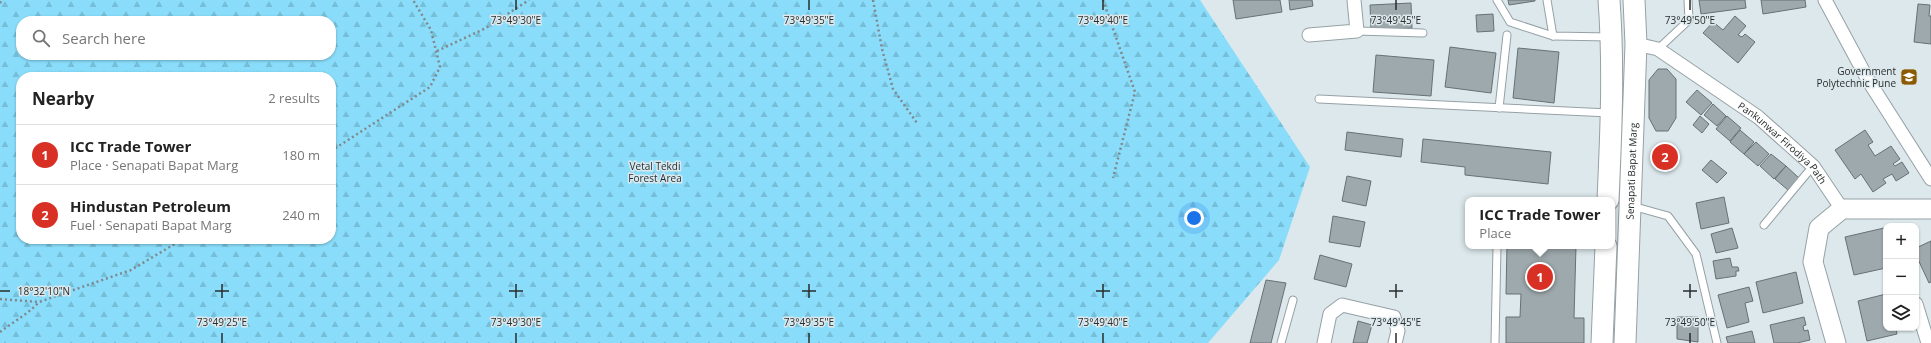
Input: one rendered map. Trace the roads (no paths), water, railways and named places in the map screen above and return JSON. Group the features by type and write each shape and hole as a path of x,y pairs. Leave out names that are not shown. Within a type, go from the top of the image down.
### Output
{"main road":[{"path":"1608,197 1612,113 1609,0"},
{"name":"Senapati Bapat Marg","path":"1625,343 1636,44 1634,0"},
{"path":"1602,343 1606,249"}],"street":[{"path":"1310,35 1357,31 1354,0"},
{"path":"1825,0 1868,80 1931,179"},
{"name":"Pankunwar Firodiya Path","path":"1636,44 1658,49 1758,118 1813,166 1842,209"},
{"path":"1836,343 1813,262 1819,228 1842,209 1931,209"},
{"path":"1324,343 1330,314 1342,305 1394,317 1398,331 1395,343"},
{"path":"1919,314 1928,343"}],"lane":[{"path":"1496,0 1510,22 1553,36 1611,37"},
{"path":"1547,0 1553,36"},
{"path":"1658,49 1689,20 1688,0"},
{"path":"1357,31 1423,33"},
{"path":"1499,108 1507,35"},
{"path":"1319,99 1612,113"},
{"path":"1764,225 1813,166"},
{"path":"1630,205 1668,216 1696,254 1717,343"},
{"path":"1495,343 1497,249"},
{"path":"1281,343 1293,300"}],"place":[{"name":"Government Polytechnic Pune","path":"1909,77"},
{"name":"Hindustan Petroleum","path":"1665,157"},
{"name":"ICC Trade Tower","path":"1540,277"}],"park label":[{"name":"Vetal Tekdi Forest Area","path":"655,172"}]}
